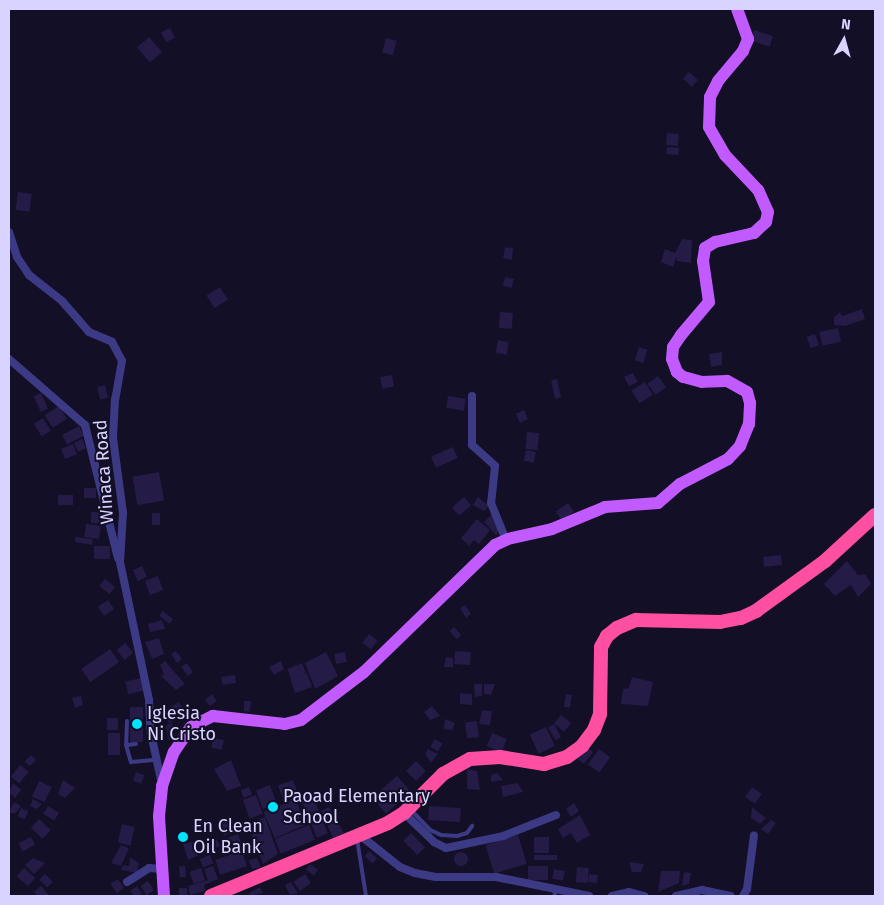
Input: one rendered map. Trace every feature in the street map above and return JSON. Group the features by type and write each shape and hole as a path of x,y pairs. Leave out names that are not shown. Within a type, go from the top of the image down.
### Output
{"highway":[{"path":"211,896 235,892 359,837 406,810 443,774 470,759 500,757 544,764 567,757 582,746 594,730 600,714 601,647 607,636 617,628 636,620 720,622 741,618 756,611 825,561 875,515"}],"main road":[{"path":"164,896 159,816 162,786 174,752 191,727 213,716 285,724 310,714 399,640 484,555 506,540 552,529 605,508 658,503 680,484 728,459 747,434 750,403 747,392 727,381 702,382 683,377 677,372 672,359 673,347 709,302 703,262 705,248 715,242 754,233 766,222 768,212 758,190 725,155 709,127 710,97 718,80 744,51 748,40 737,9"}],"street":[{"name":"Winaca Road","path":"9,232 17,257 29,275 62,301 89,332 112,342 119,351 122,376 115,399 113,438 123,512 120,562 149,700 156,760 162,786"},
{"path":"9,359 85,425 120,562"},
{"path":"472,396 472,445 495,466 491,503 506,540"},
{"path":"406,810 434,842 446,848 503,836 556,815"},
{"path":"742,896 747,889 754,835"},
{"path":"359,837 400,867 415,873 436,877 491,876 555,892 589,896"},
{"path":"126,882 149,868 163,869"},
{"path":"676,896 702,890 730,896"},
{"path":"612,896 630,892 644,896"}],"lane":[{"path":"127,721 126,745 131,762 156,760"},
{"path":"126,745 136,744"},
{"path":"406,810 430,830 441,835 457,836 468,833 472,826"},
{"path":"359,837 366,896"}],"building":[{"path":"170,28 175,38 166,42 161,33"},
{"path":"754,30 773,36 770,47 751,40"},
{"path":"149,37 162,52 150,63 137,47"},
{"path":"386,38 397,41 393,55 382,52"},
{"path":"689,72 698,80 692,87 683,79"},
{"path":"667,133 679,134 678,146 666,145"},
{"path":"667,147 679,148 678,155 666,154"},
{"path":"18,192 32,194 29,212 15,210"},
{"path":"682,239 692,240 691,263 677,261 676,257 673,267 661,262 665,249 675,253"},
{"path":"505,247 513,248 512,260 503,258"},
{"path":"505,277 514,279 512,288 503,286"},
{"path":"220,287 228,300 214,308 206,295"},
{"path":"862,309 865,319 845,326 834,325 834,317 840,312 842,316"},
{"path":"500,312 513,313 512,329 499,328"},
{"path":"838,328 841,342 822,346 819,332"},
{"path":"815,334 819,345 811,348 807,337"},
{"path":"498,340 509,342 507,355 496,353"},
{"path":"639,347 648,350 643,363 635,360"},
{"path":"722,352 722,365 711,367 709,354"},
{"path":"633,373 638,382 629,386 624,377"},
{"path":"392,375 394,387 382,389 380,377"},
{"path":"658,376 666,387 656,395 647,384"},
{"path":"557,379 561,398 555,399 551,380"},
{"path":"645,382 653,395 639,403 631,390"},
{"path":"105,385 108,398 100,399 97,387"},
{"path":"41,393 48,409 41,412 34,396"},
{"path":"448,396 466,399 464,411 446,408"},
{"path":"59,406 67,419 53,428 45,415"},
{"path":"524,410 528,419 520,423 516,414"},
{"path":"43,418 51,431 42,437 34,424"},
{"path":"97,423 103,423 104,435 97,435"},
{"path":"79,426 84,436 67,444 62,435"},
{"path":"527,432 539,433 537,450 526,449"},
{"path":"82,439 86,448 78,452 74,443"},
{"path":"73,444 77,454 65,459 61,449"},
{"path":"453,447 458,458 436,468 431,457"},
{"path":"526,450 536,452 534,463 524,461"},
{"path":"159,472 164,501 137,505 132,477"},
{"path":"84,488 96,488 96,498 84,498"},
{"path":"58,495 73,495 73,505 58,505"},
{"path":"464,497 471,505 459,516 452,507"},
{"path":"478,497 489,506 484,511 473,505"},
{"path":"568,503 574,512 562,521 556,511"},
{"path":"91,512 107,512 107,523 91,523"},
{"path":"152,513 160,513 160,525 152,525"},
{"path":"492,514 505,525 496,535 484,522"},
{"path":"477,519 490,530 479,544 474,540 469,546 461,538"},
{"path":"86,524 101,526 99,539 84,537"},
{"path":"75,537 93,539 92,545 75,542"},
{"path":"94,546 110,546 110,559 94,559"},
{"path":"781,555 782,565 764,567 763,557"},
{"path":"847,561 858,575 865,574 871,584 858,597 851,585 835,596 824,584"},
{"path":"142,566 147,577 138,581 133,570"},
{"path":"158,576 163,590 150,595 145,581"},
{"path":"105,579 115,587 109,594 99,586"},
{"path":"108,600 114,609 104,616 98,607"},
{"path":"465,605 471,614 466,618 460,608"},
{"path":"163,611 173,619 169,624 159,616"},
{"path":"162,620 165,629 150,632 148,624"},
{"path":"454,627 461,635 457,639 449,631"},
{"path":"369,634 378,641 371,649 362,643"},
{"path":"159,638 164,654 152,659 145,642"},
{"path":"125,643 133,653 125,660 116,650"},
{"path":"110,649 119,662 91,682 81,669"},
{"path":"176,651 182,659 177,663 171,654"},
{"path":"455,651 471,652 470,665 454,664"},
{"path":"326,652 338,676 315,689 305,663"},
{"path":"345,652 347,662 336,664 334,654"},
{"path":"446,657 453,658 453,667 444,667"},
{"path":"165,661 185,684 176,690 161,676 164,674 160,665"},
{"path":"281,661 284,669 274,675 269,667"},
{"path":"187,663 193,672 188,676 181,667"},
{"path":"302,663 306,673 291,679 287,669"},
{"path":"307,673 312,687 295,693 290,679"},
{"path":"235,675 236,683 222,685 221,677"},
{"path":"632,677 653,682 648,706 621,704 623,689 629,688"},
{"path":"141,678 144,691 128,694 125,682"},
{"path":"474,684 482,684 482,696 475,697"},
{"path":"484,684 495,684 491,695 484,694"},
{"path":"460,693 472,694 472,705 460,704"},
{"path":"212,694 217,701 210,706 205,700"},
{"path":"566,694 572,695 570,708 564,707"},
{"path":"81,696 83,705 75,708 72,698"},
{"path":"244,701 251,701 250,712 244,711"},
{"path":"179,702 186,714 170,724 163,712"},
{"path":"432,706 440,716 430,720 424,712"},
{"name":"Iglesia Ni Cristo","path":"130,707 143,707 143,742 130,742"},
{"path":"482,710 492,711 490,725 479,724"},
{"path":"561,715 571,723 564,732 554,724"},
{"path":"107,718 118,718 118,730 107,730"},
{"path":"445,719 455,723 452,730 444,729"},
{"path":"477,721 479,737 467,738 465,722"},
{"path":"172,724 174,739 168,740 166,725"},
{"path":"554,724 561,737 556,740 548,728"},
{"path":"546,727 555,746 539,754 530,735"},
{"path":"108,733 120,733 120,755 108,755"},
{"path":"492,733 507,739 502,752 487,746"},
{"path":"213,738 224,740 222,750 211,748"},
{"path":"435,739 443,744 438,751 430,747"},
{"path":"587,747 593,752 583,764 577,758"},
{"path":"428,749 438,754 431,763 425,754"},
{"path":"599,749 610,757 599,773 588,764"},
{"path":"31,755 36,760 30,766 25,761"},
{"path":"231,760 241,786 227,791 214,769"},
{"path":"416,761 426,771 416,781 406,771"},
{"path":"20,765 29,772 19,784 11,777"},
{"path":"467,769 477,771 480,790 467,789"},
{"path":"136,772 144,775 141,784 133,780"},
{"path":"497,773 503,780 491,782 491,775"},
{"path":"397,776 411,792 386,813 372,798"},
{"path":"63,780 75,788 65,798 58,794"},
{"path":"293,780 298,794 283,800 278,785"},
{"path":"39,781 52,787 45,802 32,796"},
{"path":"13,783 21,790 15,798 9,792"},
{"path":"518,783 523,792 503,797 501,786"},
{"path":"270,785 277,804 263,809 256,790"},
{"path":"249,787 252,794 244,798 241,791"},
{"path":"752,787 762,794 755,804 745,797"},
{"path":"310,790 313,798 303,801 301,794"},
{"path":"256,795 263,814 250,819 243,800"},
{"path":"33,799 42,804 37,809 30,806"},
{"path":"295,799 306,825 275,838 264,812"},
{"path":"314,799 328,833 317,838 303,803"},
{"path":"14,802 21,806 15,814 9,812"},
{"path":"574,803 579,811 571,817 566,809"},
{"path":"48,806 59,813 54,821 43,814"},
{"path":"429,806 461,808 460,822 428,820"},
{"path":"329,807 344,833 333,838 321,811"},
{"path":"752,807 766,818 760,824 751,818"},
{"path":"21,808 28,811 25,819 17,816"},
{"path":"580,815 590,835 577,843 571,833 563,838 558,829"},
{"path":"265,817 278,854 263,864 247,824"},
{"path":"39,819 51,830 43,839 31,828"},
{"path":"771,820 776,823 768,834 761,829"},
{"path":"198,822 203,830 197,834 192,827"},
{"path":"227,822 232,832 224,836 219,826"},
{"path":"122,824 135,827 130,845 118,843"},
{"path":"309,825 315,840 281,854 275,839"},
{"path":"411,833 425,847 417,855 403,841"},
{"path":"238,834 243,848 230,853 225,839"},
{"path":"518,835 527,864 494,874 485,845"},
{"path":"31,837 35,845 23,851 19,843"},
{"path":"534,837 549,837 549,853 534,853"},
{"path":"217,840 220,846 207,852 204,845"},
{"path":"196,841 199,855 188,860 183,844"},
{"path":"121,845 129,848 121,866 111,863"},
{"path":"242,851 247,866 220,875 215,860"},
{"path":"369,851 377,858 373,863 364,856"},
{"path":"458,852 464,852 468,859 464,866 458,866 454,862 454,856"},
{"path":"210,855 213,863 203,867 200,859"},
{"path":"534,855 557,855 557,860 534,860"},
{"path":"130,857 139,863 137,873 121,870 123,865 129,866"},
{"path":"33,858 45,863 34,874 25,865"},
{"path":"257,858 261,867 252,869 249,860"},
{"path":"629,862 644,864 641,872 632,872"},
{"path":"310,864 318,870 314,876 306,870"},
{"path":"185,866 186,877 180,877 179,867"},
{"path":"213,866 218,879 204,885 205,891 190,895 188,886 208,880 204,869"},
{"path":"528,866 548,866 548,880 528,880"},
{"path":"577,867 589,868 588,883 576,882"},
{"path":"24,868 35,878 28,886 17,876"},
{"path":"201,868 205,880 194,884 190,872"},
{"path":"554,869 565,871 563,881 552,879"},
{"path":"661,871 680,871 679,883 658,892"},
{"path":"684,872 691,873 689,884 682,886"},
{"path":"45,874 53,882 47,887 39,880"},
{"path":"305,874 311,883 300,891 293,882"},
{"path":"589,874 598,875 597,883 588,882"},
{"path":"118,879 124,888 117,893 111,884"},
{"path":"148,881 154,890 147,895 141,886"},
{"path":"291,882 298,893 290,895 285,885"},
{"path":"41,886 48,896 38,896 34,892"},
{"path":"137,886 142,894 134,896 130,891"},
{"path":"260,887 263,893 250,896 249,893"},
{"path":"179,888 187,888 187,896 179,896"}],"place":[{"name":"Iglesia Ni Cristo","path":"137,724"},
{"name":"Paoad Elementary School","path":"273,807"},
{"name":"En Clean Oil Bank","path":"183,837"}]}
